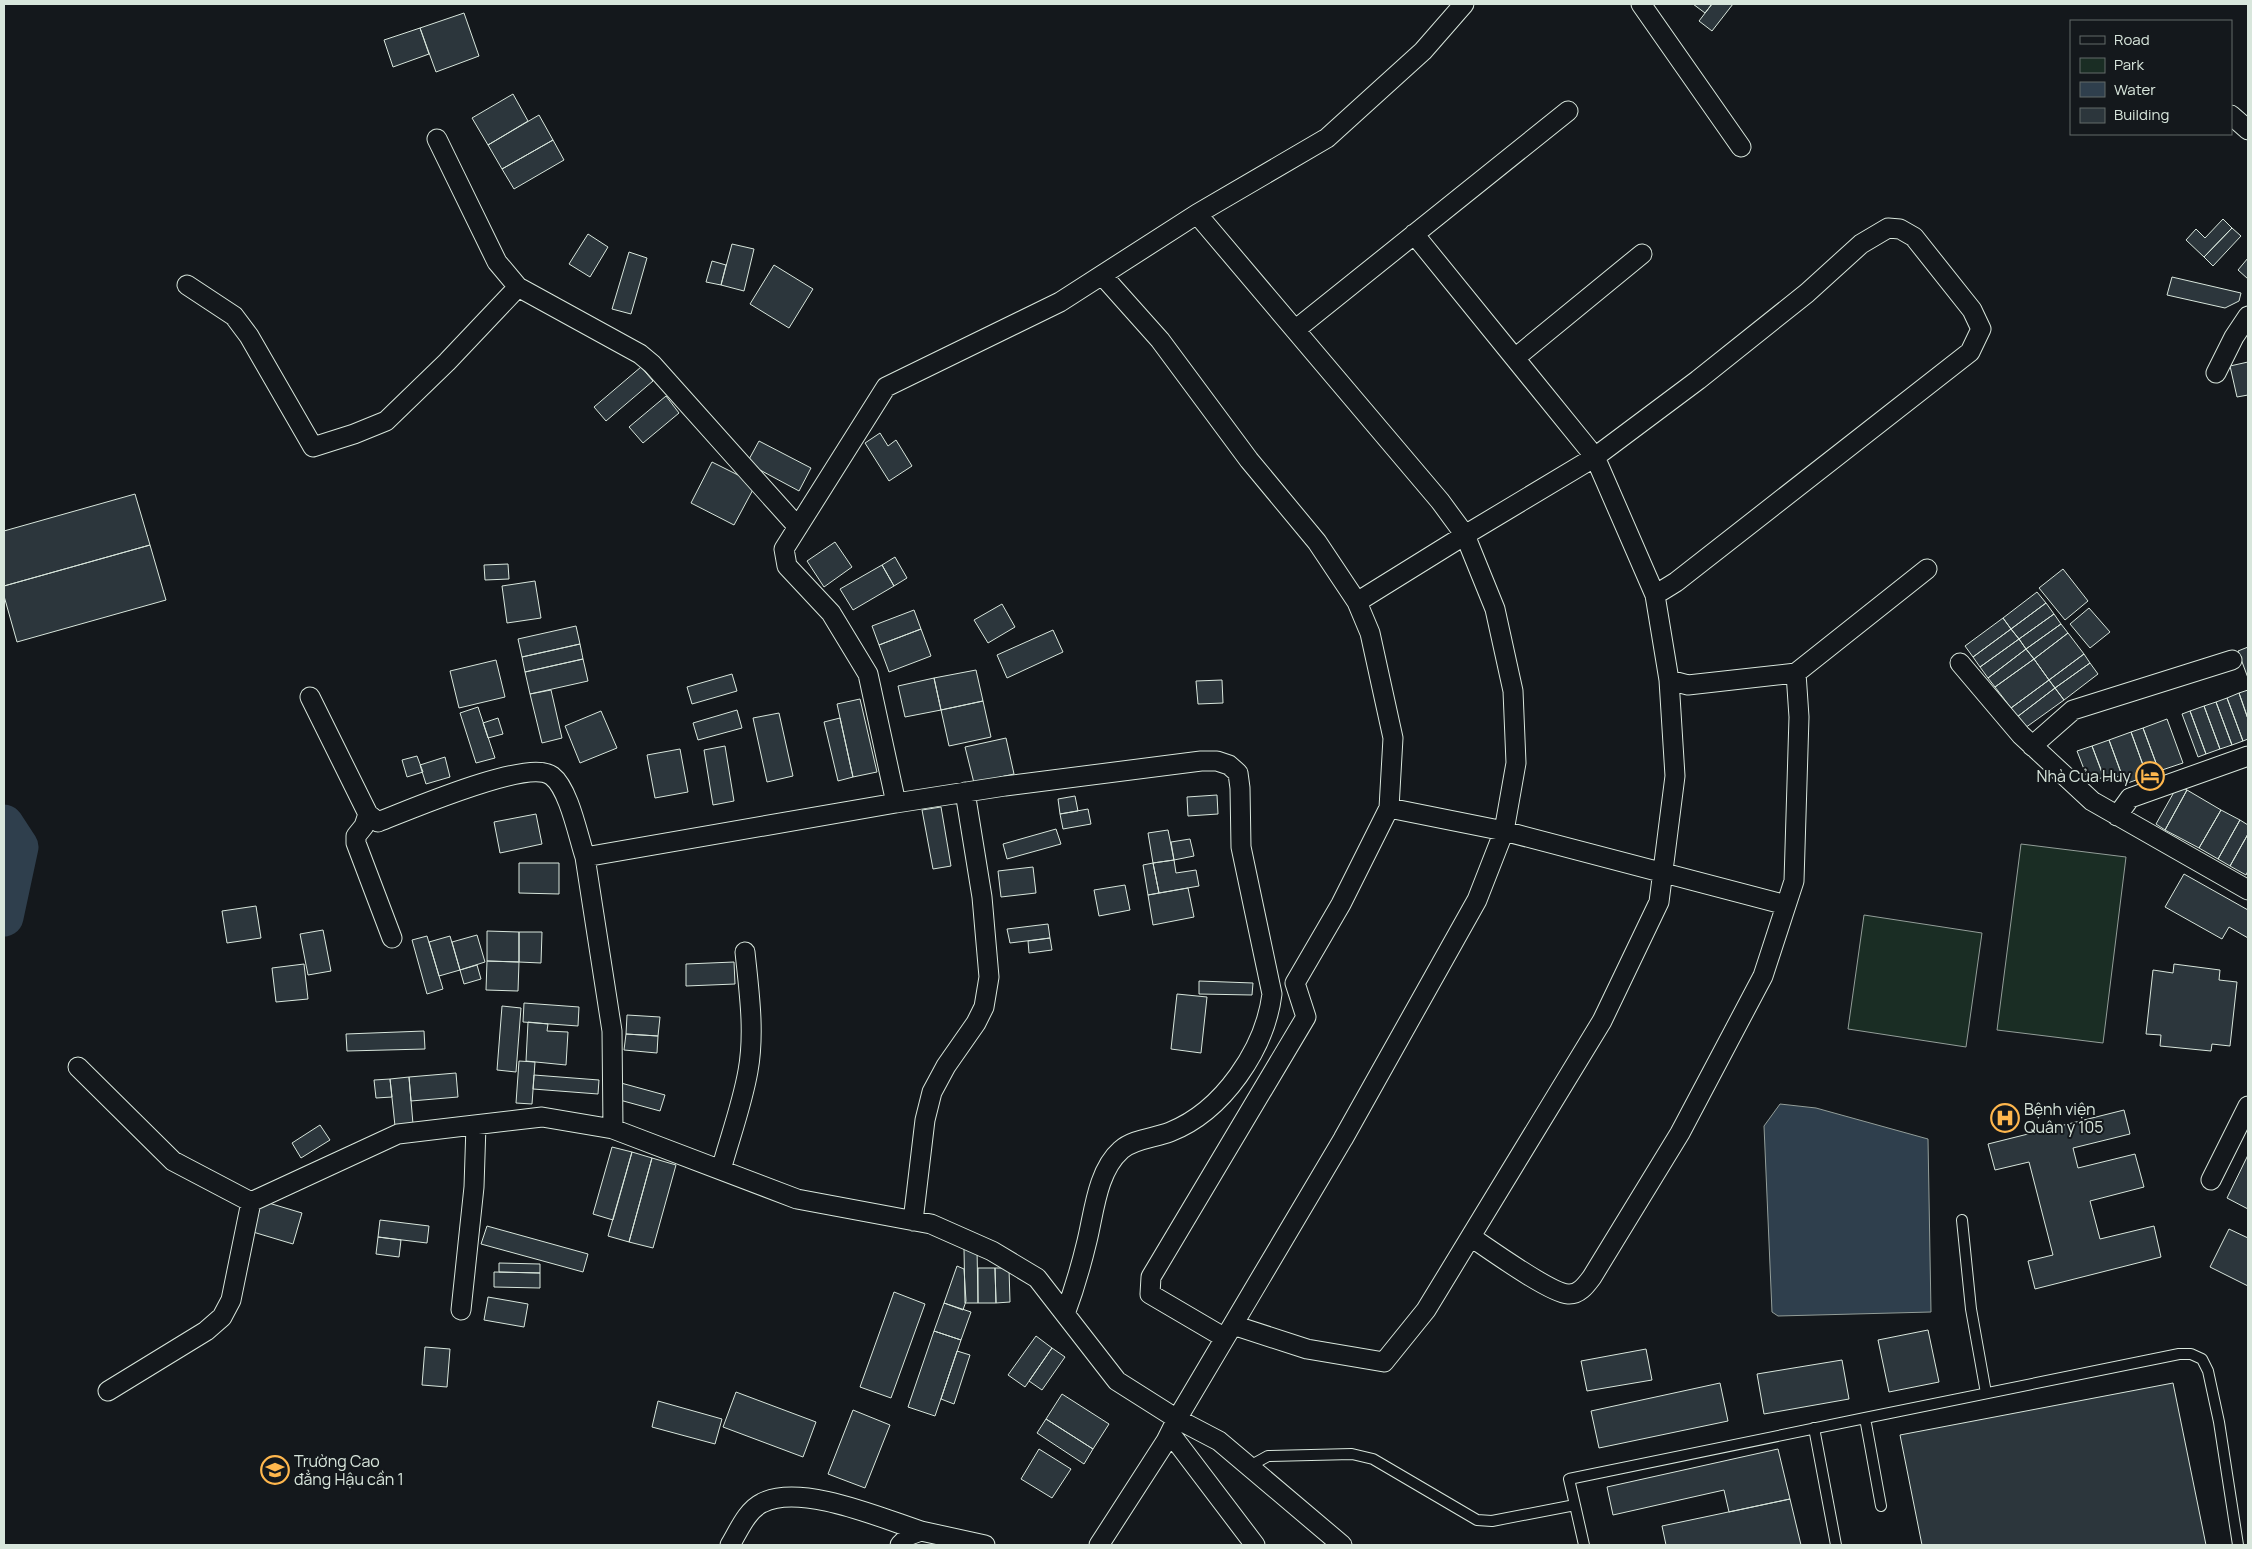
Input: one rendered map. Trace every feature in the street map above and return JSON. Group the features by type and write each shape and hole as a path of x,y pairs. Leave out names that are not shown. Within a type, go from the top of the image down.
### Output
{"street":[{"path":"896,803 868,674 831,613 787,566 784,549 886,387 1060,302 1197,214 1327,138 1424,51 1464,4"},
{"path":"1641,4 1741,147"},
{"path":"1295,330 1568,111"},
{"path":"2232,116 2248,130"},
{"path":"437,139 498,262 518,287 640,354 652,364 797,526"},
{"path":"1099,1545 1174,1426 1343,1139 1478,900 1504,831 1516,763 1513,691 1495,609 1465,534 1440,501 1197,214"},
{"path":"1357,602 1465,534 1596,457 1698,380 1807,293 1861,244 1888,228 1900,229 1914,237 1972,310 1981,329 1970,352 1676,582 1655,594"},
{"path":"1102,275 1160,340 1249,460 1317,542 1357,602 1370,633 1393,738 1388,808 1341,904 1295,983 1306,1017 1151,1277 1150,1294 1229,1331 1307,1349 1384,1362 1426,1310 1602,1020 1659,902 1675,776 1669,680 1655,594 1596,457 1414,234"},
{"path":"1515,358 1642,254"},
{"path":"186,285 234,316 249,336 313,447 354,434 386,421 447,362 518,287"},
{"path":"2216,373 2234,337 2248,316"},
{"path":"1669,680 1688,685 1796,673 1927,569"},
{"path":"2032,746 2073,710 2232,660"},
{"path":"1960,663 2032,746 2092,801 2248,890"},
{"path":"1471,1237 1552,1289 1568,1295 1580,1292 1592,1277 1680,1133 1763,976 1794,881 1799,717 1796,673"},
{"path":"310,697 368,814 378,822 475,785 522,773 540,772 551,776 560,786 585,857 612,1031 613,1130"},
{"path":"2117,816 2130,798 2248,758"},
{"path":"585,857 965,792 1201,761 1223,763 1229,765 1238,773 1241,847 1272,994 1270,1011 1253,1051 1222,1095 1203,1113 1186,1125 1135,1143 1121,1150 1110,1165 1094,1204 1074,1291 1065,1314"},
{"path":"914,1221 925,1120 932,1092 946,1066 976,1023 984,1007 989,977 982,897 965,792"},
{"path":"1388,808 1504,831 1786,905"},
{"path":"368,814 364,826 356,836 356,844 392,938"},
{"path":"721,1170 743,1095 748,1068 751,1004 745,952"},
{"path":"78,1067 173,1161 251,1202"},
{"path":"2211,1180 2248,1106"},
{"path":"251,1202 398,1134 542,1117 613,1130 797,1199 931,1224 992,1251 1037,1278 1117,1381 1174,1426 1255,1545"},
{"path":"461,1310 474,1187 476,1125"},
{"path":"108,1391 206,1331 222,1317 231,1300 251,1202"},
{"path":"1174,1426 1219,1441 1342,1545"},
{"path":"730,1545 752,1510 762,1502 784,1497 805,1497 827,1501 921,1531 986,1545"},
{"path":"900,1545 910,1535 921,1531"}],"lane":[{"path":"1962,1220 1971,1309 1986,1392"},
{"path":"1584,1545 1569,1479 1986,1392 2179,1354 2191,1354 2202,1359 2208,1371 2219,1422 2238,1545"},
{"path":"1865,1418 1881,1506"},
{"path":"1814,1428 1836,1545"},
{"path":"1248,1466 1268,1456 1352,1454 1373,1459 1477,1520 1492,1521 1575,1505"}],"green space":[{"path":"2021,844 2126,857 2103,1043 1997,1030"},
{"path":"1864,915 1982,933 1966,1047 1848,1029"}],"water":[{"path":"1780,1104 1816,1108 1928,1139 1931,1312 1778,1316 1772,1312 1764,1126"}],"building":[{"path":"1693,4 1712,4 1705,13"},
{"path":"1712,4 1733,4 1712,31 1699,21"},
{"path":"464,13 479,56 436,72 420,28"},
{"path":"420,28 429,54 393,67 384,40"},
{"path":"513,94 528,121 488,145 472,118"},
{"path":"539,115 553,140 502,169 488,145"},
{"path":"553,140 564,160 514,189 502,169"},
{"path":"2223,219 2232,228 2204,257 2186,240 2196,229 2205,238"},
{"path":"2232,228 2241,236 2213,266 2204,257"},
{"path":"588,234 608,247 590,277 569,264"},
{"path":"732,244 754,249 744,291 721,285"},
{"path":"629,252 647,258 631,314 612,309"},
{"path":"2248,258 2248,279 2238,270"},
{"path":"712,261 726,265 721,285 706,282"},
{"path":"774,265 813,289 789,328 750,304"},
{"path":"2172,277 2241,293 2239,301 2225,308 2167,295"},
{"path":"2248,362 2248,395 2237,397 2230,366"},
{"path":"641,367 653,381 606,421 594,407"},
{"path":"666,396 679,413 643,443 629,427"},
{"path":"880,433 888,446 896,440 912,466 889,481 865,443"},
{"path":"759,441 811,468 799,491 747,463"},
{"path":"712,462 756,484 734,525 691,503"},
{"path":"135,494 150,545 4,586 4,531"},
{"path":"835,542 852,567 824,587 807,561"},
{"path":"150,545 166,600 17,642 4,596 4,586"},
{"path":"895,557 907,578 894,586 882,565"},
{"path":"508,564 509,579 485,580 484,565"},
{"path":"882,565 894,586 853,610 840,589"},
{"path":"2063,569 2088,601 2065,620 2039,588"},
{"path":"535,581 541,618 507,623 502,586"},
{"path":"2037,592 2046,603 2011,629 2003,618"},
{"path":"2046,603 2054,614 2019,639 2011,629"},
{"path":"1002,604 1015,627 988,643 974,620"},
{"path":"2089,608 2110,632 2090,648 2070,624"},
{"path":"914,610 921,629 879,645 872,626"},
{"path":"2054,614 2061,624 2026,649 2019,639"},
{"path":"2003,618 2011,629 1973,657 1965,646"},
{"path":"2061,624 2068,633 2034,659 2026,649"},
{"path":"576,626 580,644 522,657 518,639"},
{"path":"921,629 931,656 889,672 879,645"},
{"path":"2011,629 2019,639 1980,667 1973,657"},
{"path":"1053,630 1063,652 1007,678 997,655"},
{"path":"2068,633 2084,654 2049,680 2034,659"},
{"path":"2019,639 2026,649 1988,678 1980,667"},
{"path":"580,644 583,659 525,672 522,657"},
{"path":"2248,647 2248,678 2238,651"},
{"path":"2026,649 2034,659 1995,687 1988,678"},
{"path":"2084,654 2090,663 2055,688 2049,680"},
{"path":"583,659 588,681 530,694 525,672"},
{"path":"2034,659 2049,680 2011,708 1995,687"},
{"path":"496,660 505,697 459,708 450,671"},
{"path":"2090,663 2098,674 2064,700 2055,688"},
{"path":"976,670 983,701 941,710 934,678"},
{"path":"732,674 737,691 692,704 687,687"},
{"path":"934,678 941,710 905,717 898,686"},
{"path":"1222,680 1223,703 1198,704 1196,681"},
{"path":"2049,680 2055,688 2017,717 2011,708"},
{"path":"2055,688 2064,700 2025,728 2017,717"},
{"path":"551,690 562,738 542,743 530,694"},
{"path":"2248,690 2248,719 2239,693"},
{"path":"2239,693 2248,719 2248,739 2243,741 2227,698"},
{"path":"2227,698 2243,741 2232,745 2216,702"},
{"path":"860,699 877,772 853,777 837,704"},
{"path":"983,701 991,737 949,746 941,710"},
{"path":"2216,702 2232,745 2220,749 2204,706"},
{"path":"2204,706 2220,749 2206,754 2190,711"},
{"path":"478,707 495,758 476,763 460,713"},
{"path":"737,710 742,728 698,740 693,723"},
{"path":"601,711 617,748 580,763 565,726"},
{"path":"2190,711 2206,754 2198,757 2182,714"},
{"path":"779,713 793,776 767,782 753,718"},
{"path":"498,718 503,734 488,738 483,723"},
{"path":"840,718 853,777 838,781 824,722"},
{"path":"2167,719 2183,763 2159,771 2143,728"},
{"path":"2143,728 2159,771 2147,776 2131,732"},
{"path":"2131,732 2147,776 2125,784 2109,740"},
{"path":"1006,738 1014,774 974,783 965,747"},
{"path":"2109,740 2122,775 2105,781 2092,746"},
{"path":"725,746 734,801 713,805 704,750"},
{"path":"2092,746 2104,777 2089,782 2077,751"},
{"path":"680,749 688,792 655,798 647,755"},
{"path":"417,756 423,772 407,777 402,760"},
{"path":"445,757 450,777 426,784 420,765"},
{"path":"2178,785 2187,790 2165,830 2156,824"},
{"path":"2187,790 2221,810 2199,848 2165,830"},
{"path":"1217,795 1218,814 1188,816 1187,797"},
{"path":"1075,796 1078,811 1060,814 1058,799"},
{"path":"941,807 951,866 933,869 922,810"},
{"path":"1088,809 1091,824 1063,829 1060,814"},
{"path":"2221,810 2240,820 2218,859 2199,848"},
{"path":"536,814 542,844 500,853 494,822"},
{"path":"2240,820 2248,825 2248,834 2230,866 2218,859"},
{"path":"1056,829 1061,844 1007,859 1003,844"},
{"path":"1168,830 1174,860 1153,863 1148,833"},
{"path":"2248,834 2248,871 2246,875 2230,866"},
{"path":"1190,839 1194,856 1174,860 1171,842"},
{"path":"1174,860 1176,873 1196,870 1199,886 1159,893 1153,863"},
{"path":"519,863 559,863 559,894 519,893"},
{"path":"1153,863 1159,893 1148,895 1143,865"},
{"path":"1033,867 1036,893 1001,897 998,871"},
{"path":"2184,874 2248,910 2248,938 2229,927 2222,939 2165,907"},
{"path":"1125,885 1130,910 1099,916 1094,890"},
{"path":"1188,888 1194,917 1153,925 1148,895"},
{"path":"256,906 261,938 227,943 222,911"},
{"path":"1048,924 1050,938 1010,943 1007,929"},
{"path":"323,930 331,971 308,975 300,934"},
{"path":"487,931 519,932 519,962 487,961"},
{"path":"519,932 542,932 541,963 519,962"},
{"path":"477,935 485,962 460,970 452,942"},
{"path":"427,936 443,989 427,994 412,940"},
{"path":"450,936 460,970 439,976 429,942"},
{"path":"1050,938 1052,950 1029,953 1028,941"},
{"path":"487,961 519,962 518,991 486,990"},
{"path":"734,962 735,984 686,986 686,964"},
{"path":"304,964 308,999 276,1002 272,968"},
{"path":"2174,964 2220,970 2219,980 2237,982 2230,1046 2212,1044 2211,1051 2160,1046 2161,1035 2146,1034 2153,970 2173,973"},
{"path":"477,965 481,979 464,984 460,970"},
{"path":"1199,981 1253,983 1252,995 1199,994"},
{"path":"1177,994 1207,997 1201,1053 1171,1049"},
{"path":"524,1003 579,1007 578,1026 523,1022"},
{"path":"502,1006 521,1008 516,1072 497,1070"},
{"path":"627,1015 660,1017 658,1036 626,1034"},
{"path":"528,1022 548,1024 547,1031 568,1032 566,1065 526,1061"},
{"path":"424,1031 425,1049 347,1051 346,1034"},
{"path":"626,1034 658,1036 657,1053 624,1050"},
{"path":"519,1061 535,1062 532,1104 516,1103"},
{"path":"456,1073 458,1097 411,1101 409,1077"},
{"path":"534,1075 599,1080 598,1094 533,1089"},
{"path":"409,1077 413,1124 395,1126 390,1079"},
{"path":"390,1079 392,1097 376,1098 374,1080"},
{"path":"621,1083 665,1095 660,1111 616,1099"},
{"path":"2124,1110 2130,1134 2073,1148 2078,1168 2135,1154 2144,1187 2090,1201 2100,1239 2154,1226 2161,1257 2035,1289 2028,1261 2053,1255 2029,1162 1995,1170 1988,1144"},
{"path":"320,1125 330,1140 301,1158 292,1143"},
{"path":"612,1147 632,1152 613,1220 593,1214"},
{"path":"632,1152 652,1158 629,1242 608,1236"},
{"path":"2248,1155 2248,1209 2227,1198"},
{"path":"652,1158 676,1165 653,1248 629,1242"},
{"path":"262,1201 302,1213 293,1244 253,1232"},
{"path":"380,1220 429,1226 427,1243 378,1237"},
{"path":"487,1226 588,1254 583,1272 481,1244"},
{"path":"2229,1229 2248,1238 2248,1286 2210,1267"},
{"path":"378,1237 401,1240 399,1257 376,1254"},
{"path":"977,1248 978,1303 965,1303 964,1249"},
{"path":"499,1263 540,1264 540,1273 499,1272"},
{"path":"957,1266 964,1269 966,1301 963,1310 944,1303"},
{"path":"978,1268 995,1268 996,1303 978,1303"},
{"path":"995,1268 1009,1268 1010,1302 996,1303"},
{"path":"494,1272 540,1273 540,1288 494,1287"},
{"path":"894,1292 925,1304 891,1398 860,1387"},
{"path":"488,1297 528,1304 524,1327 484,1320"},
{"path":"944,1303 971,1312 961,1340 934,1331"},
{"path":"1928,1330 1939,1382 1889,1392 1878,1340"},
{"path":"934,1331 961,1340 935,1416 908,1407"},
{"path":"1036,1336 1052,1348 1025,1387 1008,1375"},
{"path":"425,1347 450,1349 447,1387 422,1385"},
{"path":"1052,1348 1065,1357 1042,1390 1029,1381"},
{"path":"1646,1349 1652,1380 1587,1391 1581,1361"},
{"path":"957,1351 970,1355 954,1404 941,1399"},
{"path":"1842,1360 1849,1399 1764,1414 1757,1374"},
{"path":"1720,1383 1728,1421 1599,1448 1591,1411"},
{"path":"2173,1383 2206,1545 1922,1545 1900,1435"},
{"path":"736,1392 816,1422 803,1457 723,1427"},
{"path":"1062,1394 1109,1424 1093,1449 1046,1419"},
{"path":"658,1401 722,1419 715,1444 652,1427"},
{"path":"853,1410 890,1425 865,1488 828,1474"},
{"path":"1046,1419 1093,1449 1084,1464 1037,1433"},
{"path":"1039,1449 1071,1469 1052,1498 1021,1479"},
{"path":"1778,1449 1790,1499 1729,1512 1724,1490 1613,1515 1607,1487"},
{"path":"1790,1499 1801,1545 1666,1545 1662,1526"}],"waterway":[{"path":"4,824 19,847 4,917"}],"place":[{"name":"Nhà Của Huy","path":"2150,776"},
{"name":"Bệnh viện Quân y 105","path":"2005,1118"},
{"name":"Trường Cao đẳng Hậu cần 1","path":"275,1470"}]}
